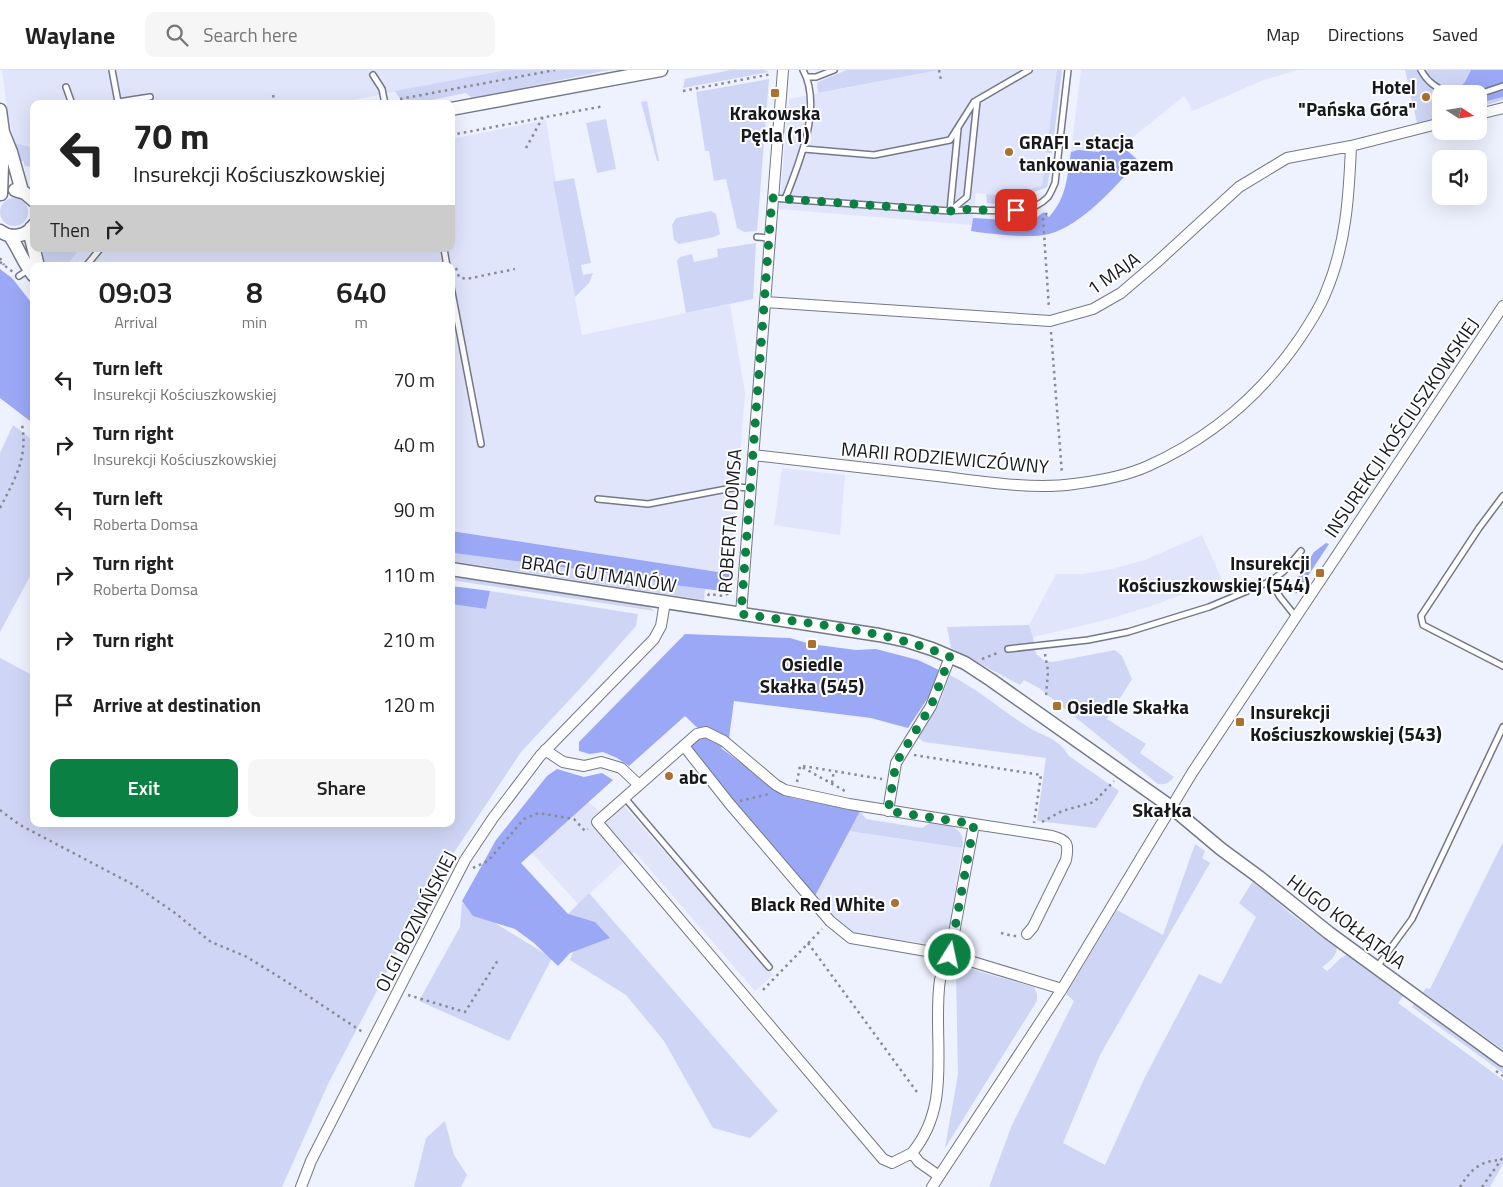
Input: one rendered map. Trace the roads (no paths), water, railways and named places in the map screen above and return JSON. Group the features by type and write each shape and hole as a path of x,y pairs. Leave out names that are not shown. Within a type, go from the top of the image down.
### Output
{"street":[{"path":"455,108 633,73 661,70"},
{"name":"ROBERTA DOMSA","path":"783,70 741,614 907,641 964,663 1171,807"},
{"path":"1488,112 1503,108"},
{"path":"0,110 3,132 1,194 15,190 29,195"},
{"name":"1 MAJA","path":"765,302 1050,321 1093,309 1121,293 1239,186 1287,158 1350,146 1432,125"},
{"path":"3,132 29,195"},
{"name":"MARII RODZIEWICZÓWNY","path":"753,455 996,483 1062,485 1115,477 1146,467 1203,436 1239,408 1262,386 1290,353 1312,320 1326,293 1343,239 1350,186 1350,146"},
{"path":"5,233 22,235 30,228"},
{"path":"5,233 16,244 30,272"},
{"name":"INSUREKCJI KOŚCIUSZKOWSKIEJ","path":"932,1187 1062,989 1192,773 1503,306"},
{"name":"BRACI GUTMANÓW","path":"455,570 741,614"},
{"name":"OLGI BOZNAŃSKIEJ","path":"302,1187 312,1161 466,860 507,798 545,750 654,639 661,626 665,602"},
{"path":"888,811 896,763 931,706 950,657"},
{"path":"974,824 950,955 940,980 938,997 938,1092 934,1113 928,1130 912,1153 892,1164 883,1159 597,822 697,734 706,732 715,736 776,785 790,792 888,811 974,824 1052,836 1061,838 1066,842 1068,850 1066,860 1033,926 1025,934"},
{"path":"684,746 729,803 830,921 851,938 950,955 1062,989"},
{"path":"545,750 563,762 584,766 601,762 621,768 639,785"},
{"name":"HUGO KOŁŁĄTAJA","path":"1171,807 1329,933 1503,1060"},
{"path":"912,1153 920,1162 939,1176"}],"lane":[{"path":"112,70 116,100"},
{"path":"785,199 804,149 810,106 810,88 803,70"},
{"path":"807,77 816,77 834,70"},
{"path":"804,149 874,155 950,140 974,102 1029,70"},
{"path":"772,198 950,211 971,209 1005,212 1027,208 1042,202 1049,195 1055,183 1068,70"},
{"path":"1421,70 1424,76 1435,85"},
{"path":"373,75 382,88 384,100"},
{"path":"1488,91 1503,86"},
{"path":"66,87 71,100"},
{"path":"133,100 150,97"},
{"path":"950,211 966,197 977,101"},
{"path":"950,211 958,129"},
{"path":"757,237 769,238"},
{"path":"89,262 98,252"},
{"path":"455,308 481,444"},
{"path":"598,499 648,504 737,487 750,488"},
{"path":"1503,496 1479,528 1421,616 1423,625 1503,666"},
{"path":"1008,649 1088,640 1128,632 1208,607 1271,581 1284,571 1301,551"},
{"path":"1271,581 1280,597 1296,617"},
{"path":"1377,968 1412,919 1503,726"},
{"path":"625,797 769,967"}],"place":[{"name":"Krakowska Pętla (1)","path":"775,93"},
{"name":"Hotel \"Pańska Góra\"","path":"1426,97"},
{"name":"GRAFI - stacja tankowania gazem","path":"1009,152"},
{"name":"Insurekcji Kościuszkowskiej (544)","path":"1320,573"},
{"name":"Osiedle Skałka (545)","path":"812,644"},
{"name":"Osiedle Skałka","path":"1057,706"},
{"name":"Insurekcji Kościuszkowskiej (543)","path":"1240,722"},
{"name":"abc","path":"669,776"},
{"name":"Black Red White","path":"895,903"}],"district":[{"name":"Skałka","path":"1162,809"}]}
